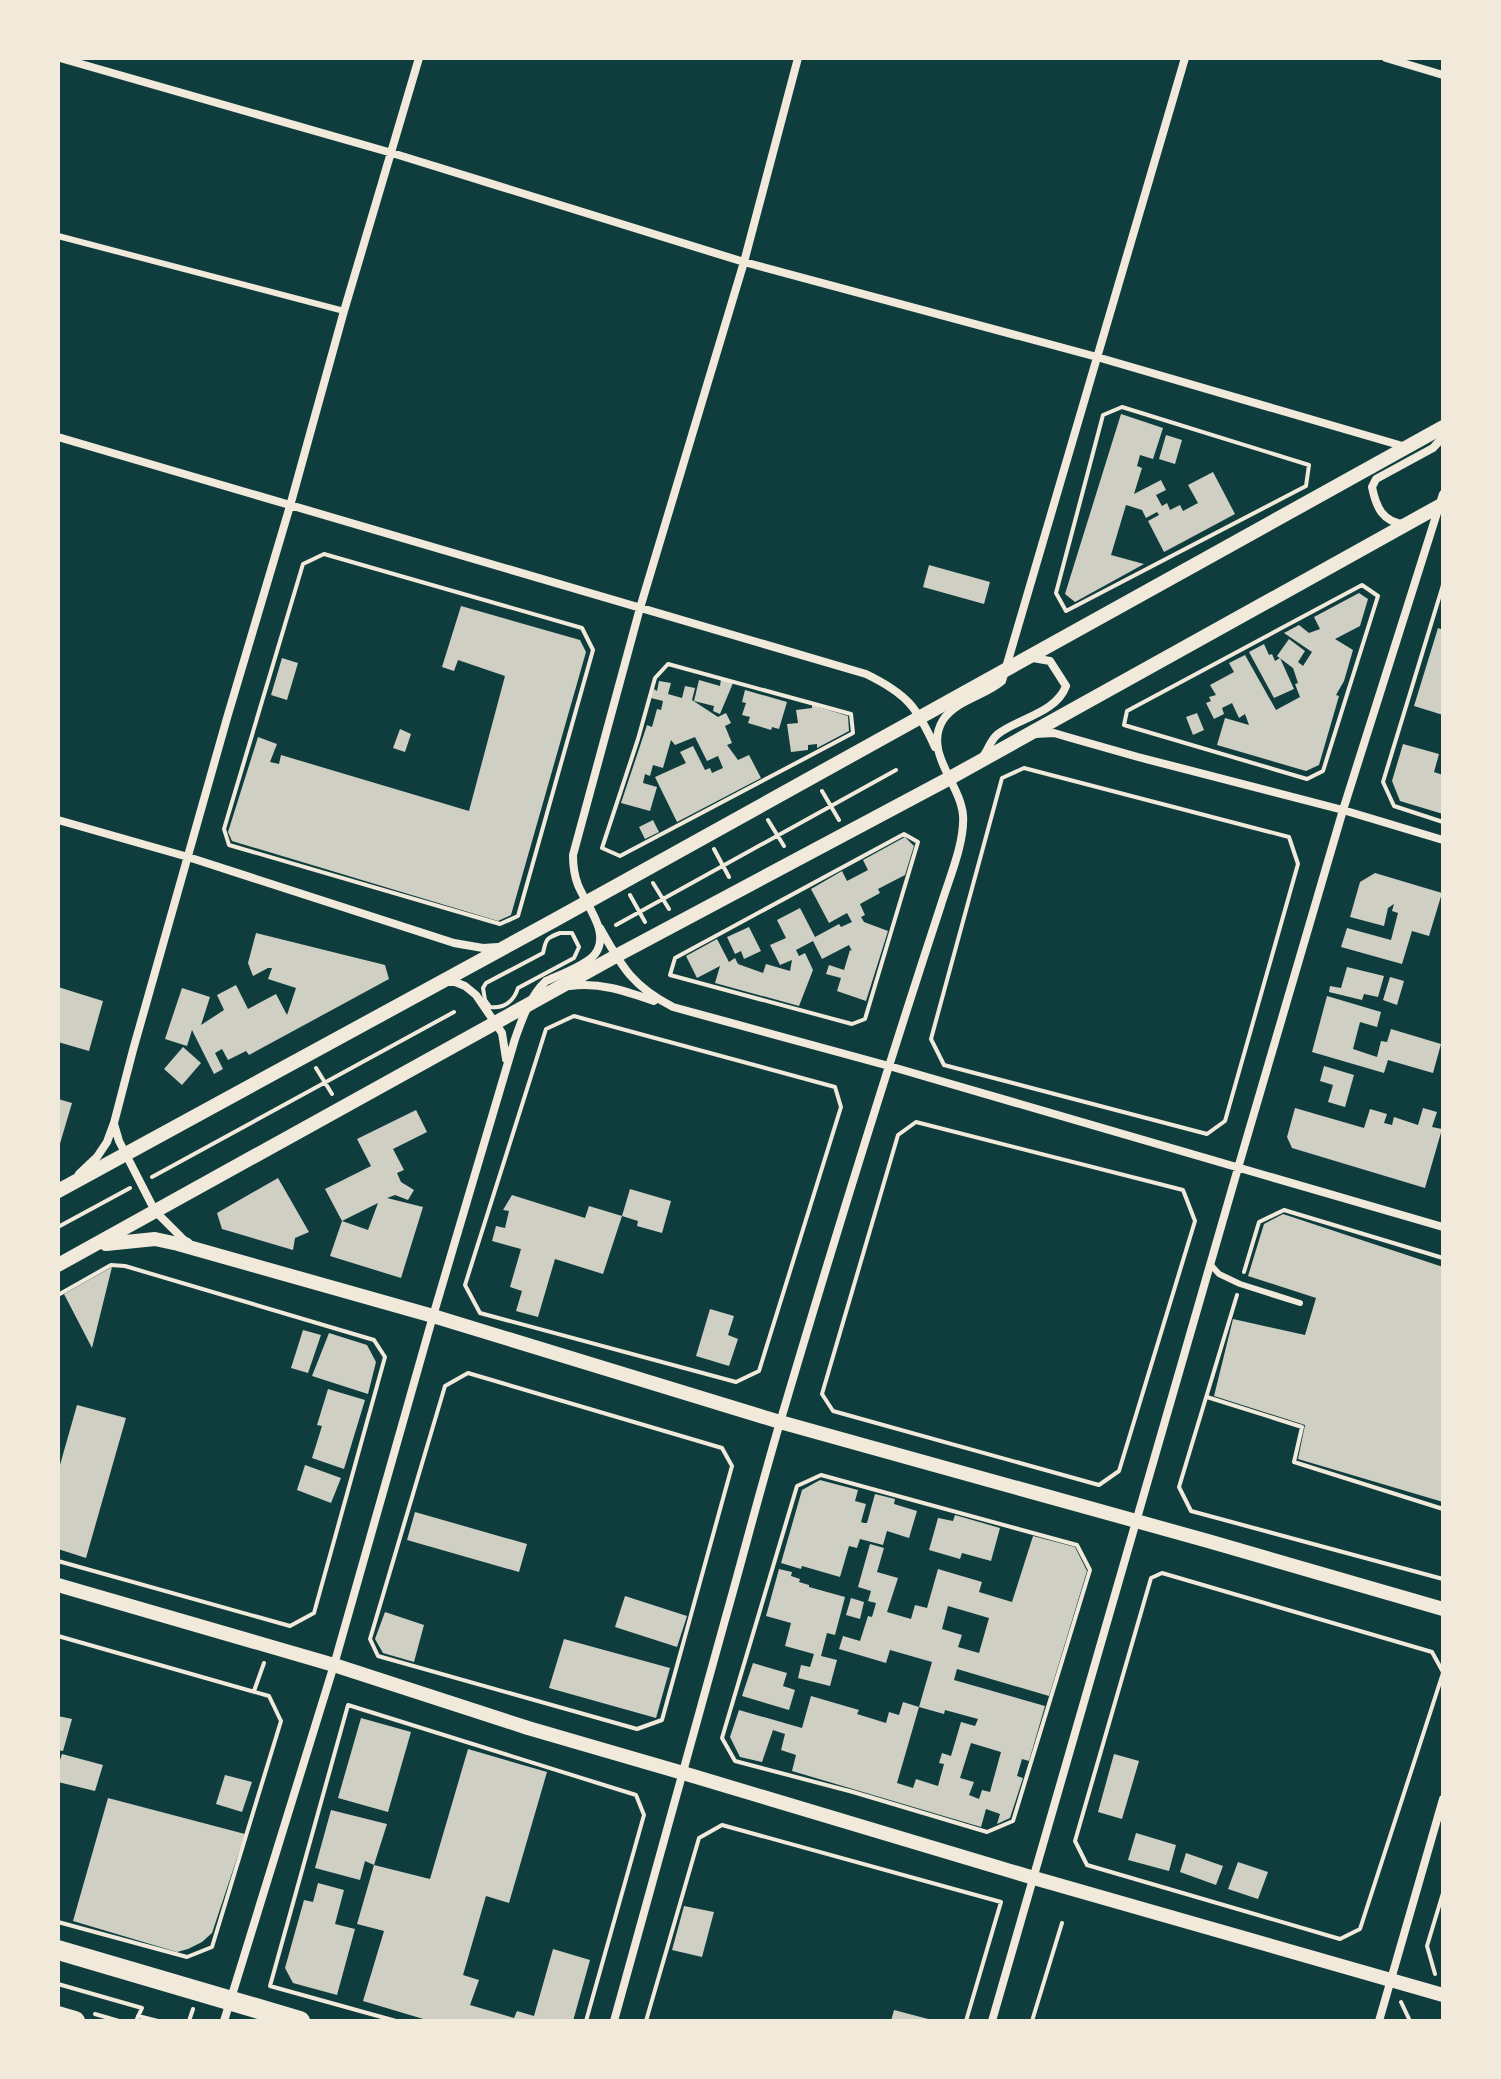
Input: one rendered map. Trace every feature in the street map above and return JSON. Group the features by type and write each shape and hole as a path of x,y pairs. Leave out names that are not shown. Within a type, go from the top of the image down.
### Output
{"main road":[{"path":"58,1950 300,2021"},
{"path":"58,2016 75,2021"}],"street":[{"path":"60,58 392,153 744,262 1097,357 1407,447"},
{"path":"60,1190 97,1157 114,1123 344,311 419,58"},
{"path":"673,1007 635,982 616,956 585,902 573,867 573,855 640,608 744,262 798,58"},
{"path":"1028,658 1050,661 1066,686 1063,693 1046,708 998,733 976,762 960,767 942,760 937,742 939,728 945,718 956,707 1002,681 1185,58"},
{"path":"1386,58 1443,75"},
{"path":"60,1190 553,921 1443,427"},
{"path":"58,437 866,674 913,704 960,801 963,816 961,836 950,876 780,1422 614,2021"},
{"path":"1407,524 1394,523 1382,513 1372,487 1376,479 1433,448 1443,437"},
{"path":"58,1265 616,956 950,778 1407,524 1441,501"},
{"path":"992,2021 1343,810 1441,501"},
{"path":"1026,734 1054,733 1343,810 1443,840"},
{"path":"58,820 188,857 454,943 483,948 510,944"},
{"path":"553,921 580,914 598,924"},
{"path":"224,2021 334,1665 519,1026 537,991 546,981 595,955 598,924"},
{"path":"440,983 455,982 476,995 502,1033 507,1064"},
{"path":"561,987 610,986 673,1007 889,1066 1443,1227"},
{"path":"114,1123 125,1155 155,1211 184,1240 211,1253"},
{"path":"90,1247 155,1239 211,1253 433,1316 780,1422 1443,1609"},
{"path":"58,1585 334,1665 528,1728 1034,1878 1443,1995"},
{"path":"1379,2021 1443,1799"}],"lane":[{"path":"58,236 344,311"},
{"path":"1210,1264 1219,1274 1240,1284 1300,1303"}],"path":[{"path":"1122,407 1309,465 1306,486 1066,611 1056,593 1103,415 1122,407"},
{"path":"324,554 582,628 593,650 518,916 500,924 229,845 224,829 303,564 324,554"},
{"path":"1362,585 1378,596 1323,771 1307,779 1124,725 1127,711 1362,585"},
{"path":"1443,585 1383,782 1394,806 1443,822"},
{"path":"668,664 851,714 853,733 620,856 602,848 655,678 668,664"},
{"path":"610,917 618,928 662,899 896,770 892,760"},
{"path":"1024,768 1289,837 1298,864 1225,1121 1207,1134 944,1065 931,1039 1002,778 1024,768"},
{"path":"822,791 840,822"},
{"path":"768,820 787,852"},
{"path":"904,834 918,842 865,1019 852,1024 670,975 675,958 904,834"},
{"path":"714,849 732,882"},
{"path":"653,883 672,915"},
{"path":"630,895 648,928"},
{"path":"560,933 572,933 579,947 574,958 518,988 509,1003 490,1007 483,988 486,983 543,953 545,941 560,933"},
{"path":"438,1008 449,1028"},
{"path":"152,1177 454,1012"},
{"path":"574,1016 835,1087 841,1107 759,1371 736,1382 480,1313 465,1285 546,1029 574,1016"},
{"path":"315,1067 335,1100"},
{"path":"916,1122 1183,1190 1195,1221 1119,1471 1099,1485 833,1411 822,1394 885,1182 898,1135 916,1122"},
{"path":"149,1170 155,1185"},
{"path":"58,1227 140,1183"},
{"path":"1443,1258 1284,1210 1259,1222 1179,1487 1191,1511 1443,1579"},
{"path":"58,1295 111,1265 125,1266 374,1340 385,1357 314,1613 290,1626 58,1561"},
{"path":"468,1373 722,1448 732,1466 662,1720 637,1729 621,1725 378,1656 370,1639 445,1386 468,1373"},
{"path":"1207,1397 1302,1427 1294,1462 1443,1509"},
{"path":"821,1475 1077,1545 1090,1570 1013,1821 987,1832 735,1761 722,1738 797,1486 821,1475"},
{"path":"1162,1573 1432,1652 1443,1672 1360,1929 1340,1939 1087,1865 1075,1841 1151,1578 1162,1573"},
{"path":"58,1636 269,1696 281,1721 212,1947 187,1957 58,1922"},
{"path":"396,2021 270,1986 348,1705 636,1795 644,1815 586,2021"},
{"path":"646,2021 699,1838 722,1825 1001,1902 966,2021"},
{"path":"1443,1893 1427,1946 1435,1977 1443,1979"},
{"path":"1032,2021 1062,1923"},
{"path":"58,1984 142,2008 137,2018 158,2021"},
{"path":"189,2021 194,2007"}],"building":[{"path":"1121,414 1163,428 1153,459 1140,455 1137,466 1142,468 1134,494 1161,480 1166,490 1156,495 1162,506 1167,503 1170,510 1180,505 1183,511 1198,503 1188,485 1213,472 1235,514 1164,552 1148,521 1159,515 1157,512 1146,518 1142,510 1126,505 1111,555 1144,564 1075,602 1065,594"},
{"path":"1166,435 1182,440 1175,464 1159,459"},
{"path":"929,565 990,582 984,604 923,587"},
{"path":"1359,593 1368,599 1360,626 1335,639 1353,650 1344,681 1336,695 1339,696 1319,765 1306,771 1217,745 1225,718 1249,725 1245,714 1239,718 1232,703 1222,708 1224,714 1214,719 1206,703 1211,701 1209,697 1216,695 1210,685 1234,672 1229,663 1245,655 1276,710 1300,697 1293,668 1277,656 1289,639 1305,651 1298,662 1303,666 1312,652 1284,633 1299,625 1309,633 1320,629 1314,617"},
{"path":"461,606 580,640 586,652 511,915 498,921 232,841 228,832 258,737 277,744 270,762 279,764 281,755 469,811 505,676 458,660 454,671 442,667"},
{"path":"1438,628 1443,630 1443,715 1414,706"},
{"path":"1264,644 1275,661 1280,658 1294,689 1274,698 1249,652"},
{"path":"282,658 298,663 287,700 271,695"},
{"path":"721,679 733,683 720,714 713,711 714,706 694,701 699,680 720,686"},
{"path":"659,681 671,683 668,694 682,698 685,686 695,688 692,700 718,717 726,713 731,723 725,726 732,743 727,745 738,760 749,755 761,778 677,822 655,777 686,763 680,752 693,746 705,770 710,768 712,773 723,768 718,756 707,761 695,737 675,745 671,740 663,768 653,765 650,776 645,774 643,783 657,787 650,811 621,803 647,725 652,727 657,709 661,710 663,701 651,698 654,689 657,691"},
{"path":"745,690 787,702 779,729 772,727 771,730 748,723 750,717 742,715 746,703 742,702"},
{"path":"812,705 848,716 849,731 817,748 817,744 808,745 808,750 791,752 787,724 798,723 796,710 812,708"},
{"path":"1197,713 1204,730 1193,735 1186,717"},
{"path":"400,729 411,734 405,752 393,748"},
{"path":"1403,744 1439,754 1434,772 1443,775 1443,814 1400,801 1392,781"},
{"path":"653,820 659,832 645,839 639,827"},
{"path":"905,837 914,846 905,875 878,889 880,893 860,904 865,915 861,917 864,922 888,931 866,1001 837,991 841,978 826,974 829,965 844,970 852,951 849,945 822,959 813,941 796,950 799,956 805,953 813,970 799,1006 715,983 720,966 697,978 686,956 717,939 729,962 735,958 738,964 763,973 766,964 790,971 792,960 780,965 770,945 786,938 777,920 800,908 815,937 839,924 841,927 852,922 847,913 829,923 811,889 842,871 847,881 868,870 863,860"},
{"path":"1375,873 1442,893 1429,936 1412,931 1402,964 1341,947 1347,928 1391,940 1398,913 1392,911 1394,904 1388,908 1384,926 1350,917 1360,882"},
{"path":"749,927 761,951 744,959 741,951 735,954 727,937"},
{"path":"256,933 385,965 389,979 249,1055 246,1051 228,1060 222,1049 215,1053 223,1069 214,1074 192,1030 187,1046 165,1039 182,988 210,997 201,1025 224,1010 217,995 236,985 248,1009 276,994 287,1015 296,988 268,979 272,968 253,976 248,963"},
{"path":"1347,967 1384,976 1378,997 1364,994 1362,1000 1329,992 1330,986 1341,988"},
{"path":"1390,977 1404,981 1397,1005 1383,1000"},
{"path":"58,987 103,1001 89,1051 58,1042"},
{"path":"1327,996 1381,1012 1377,1027 1360,1022 1353,1049 1377,1057 1381,1041 1387,1042 1391,1029 1441,1044 1433,1073 1388,1060 1384,1073 1312,1052"},
{"path":"183,1047 201,1063 182,1085 164,1069"},
{"path":"1324,1066 1354,1075 1345,1107 1328,1102 1333,1085 1320,1081"},
{"path":"58,1099 72,1103 59,1147 58,1147"},
{"path":"1295,1108 1364,1128 1370,1109 1387,1114 1384,1123 1392,1125 1394,1117 1418,1125 1423,1108 1437,1112 1432,1127 1442,1129 1425,1188 1292,1148 1287,1137"},
{"path":"416,1110 427,1132 393,1149 404,1170 397,1173 401,1182 414,1190 408,1200 395,1195 387,1198 423,1207 401,1278 330,1256 342,1221 325,1189 371,1166 357,1139","holes":["378,1203 368,1230 342,1221"]},
{"path":"278,1178 309,1232 295,1238 293,1250 222,1229 217,1213"},
{"path":"630,1189 671,1201 662,1233 637,1226 638,1221 622,1216"},
{"path":"512,1195 585,1218 589,1206 622,1216 603,1274 555,1259 538,1317 516,1311 522,1291 510,1287 521,1249 492,1241 496,1226 505,1228 509,1211 503,1210"},
{"path":"1283,1214 1443,1267 1443,1502 1298,1459 1305,1425 1214,1396 1233,1319 1305,1335 1316,1298 1248,1276 1264,1224"},
{"path":"112,1267 92,1348 64,1294"},
{"path":"710,1309 734,1316 728,1335 738,1339 729,1366 696,1356"},
{"path":"303,1330 321,1335 308,1373 291,1368"},
{"path":"329,1333 367,1345 376,1362 368,1394 312,1376"},
{"path":"328,1389 365,1400 344,1469 312,1458 322,1426 317,1425"},
{"path":"77,1405 126,1418 86,1558 58,1549 58,1472"},
{"path":"305,1465 341,1478 331,1503 297,1490"},
{"path":"820,1480 858,1490 855,1501 866,1504 861,1522 864,1523 867,1523 875,1494 895,1499 894,1504 917,1511 909,1538 887,1531 883,1545 860,1539 857,1548 849,1546 840,1577 781,1563 802,1490"},
{"path":"415,1512 527,1544 519,1572 407,1540"},
{"path":"955,1515 1000,1528 991,1561 962,1553 960,1559 929,1550 938,1518 953,1521"},
{"path":"1033,1536 1075,1547 1087,1571 1049,1696 957,1669 954,1680 1045,1706 1029,1761 1022,1759 1017,1776 1023,1778 1010,1818 997,1824 1000,1814 986,1809 981,1827 792,1771 796,1755 781,1750 785,1734 773,1730 762,1762 740,1757 730,1737 739,1710 802,1728 811,1696 859,1710 857,1714 886,1723 889,1712 899,1715 903,1702 919,1707 932,1662 890,1650 886,1663 839,1649 843,1636 860,1641 868,1616 872,1617 876,1603 868,1601 871,1591 858,1587 870,1544 884,1548 877,1572 898,1578 887,1612 911,1619 915,1605 927,1608 938,1569 982,1582 979,1592 1012,1602","holes":["948,1606 989,1618 979,1653 958,1647 962,1635 942,1629","919,1707 944,1714 945,1710 978,1719 975,1726 961,1722 951,1756 942,1753 939,1763 944,1764 938,1786 916,1779 913,1788 897,1783","971,1743 1001,1752 990,1792 982,1790 979,1799 969,1795 974,1782 960,1778"]},
{"path":"779,1569 792,1572 791,1576 809,1587 845,1597 835,1635 827,1633 821,1656 837,1660 830,1686 798,1678 801,1665 810,1667 814,1654 785,1646 791,1623 766,1616"},
{"path":"625,1596 687,1616 677,1647 615,1627"},
{"path":"851,1598 864,1602 860,1619 846,1615"},
{"path":"385,1612 424,1625 414,1662 383,1653 375,1639"},
{"path":"564,1639 670,1668 656,1718 549,1688"},
{"path":"753,1663 787,1673 783,1686 795,1690 789,1710 742,1696"},
{"path":"58,1716 72,1719 63,1751 58,1750"},
{"path":"361,1718 411,1732 388,1812 338,1798"},
{"path":"468,1749 547,1772 509,1903 486,1896 463,1975 479,1980 470,2005 514,2018 517,2011 534,2016 553,1949 590,1960 573,2021 430,2021 363,2001 384,1931 357,1924 374,1865 430,1879"},
{"path":"62,1754 103,1765 95,1791 58,1782"},
{"path":"1114,1754 1139,1761 1122,1819 1098,1812"},
{"path":"225,1775 252,1782 242,1812 216,1804"},
{"path":"108,1798 245,1834 212,1933 202,1942 177,1952 73,1921"},
{"path":"331,1810 387,1824 374,1865 365,1861 360,1880 315,1868"},
{"path":"1136,1833 1176,1845 1169,1871 1128,1860"},
{"path":"1186,1853 1223,1866 1216,1885 1180,1872"},
{"path":"1238,1862 1268,1872 1258,1899 1228,1889"},
{"path":"318,1883 344,1890 335,1924 355,1929 337,1995 293,1983 285,1968 304,1900 313,1902"},
{"path":"684,1906 714,1912 702,1957 672,1950"},
{"path":"894,2010 932,2020 932,2021 891,2021"}]}
